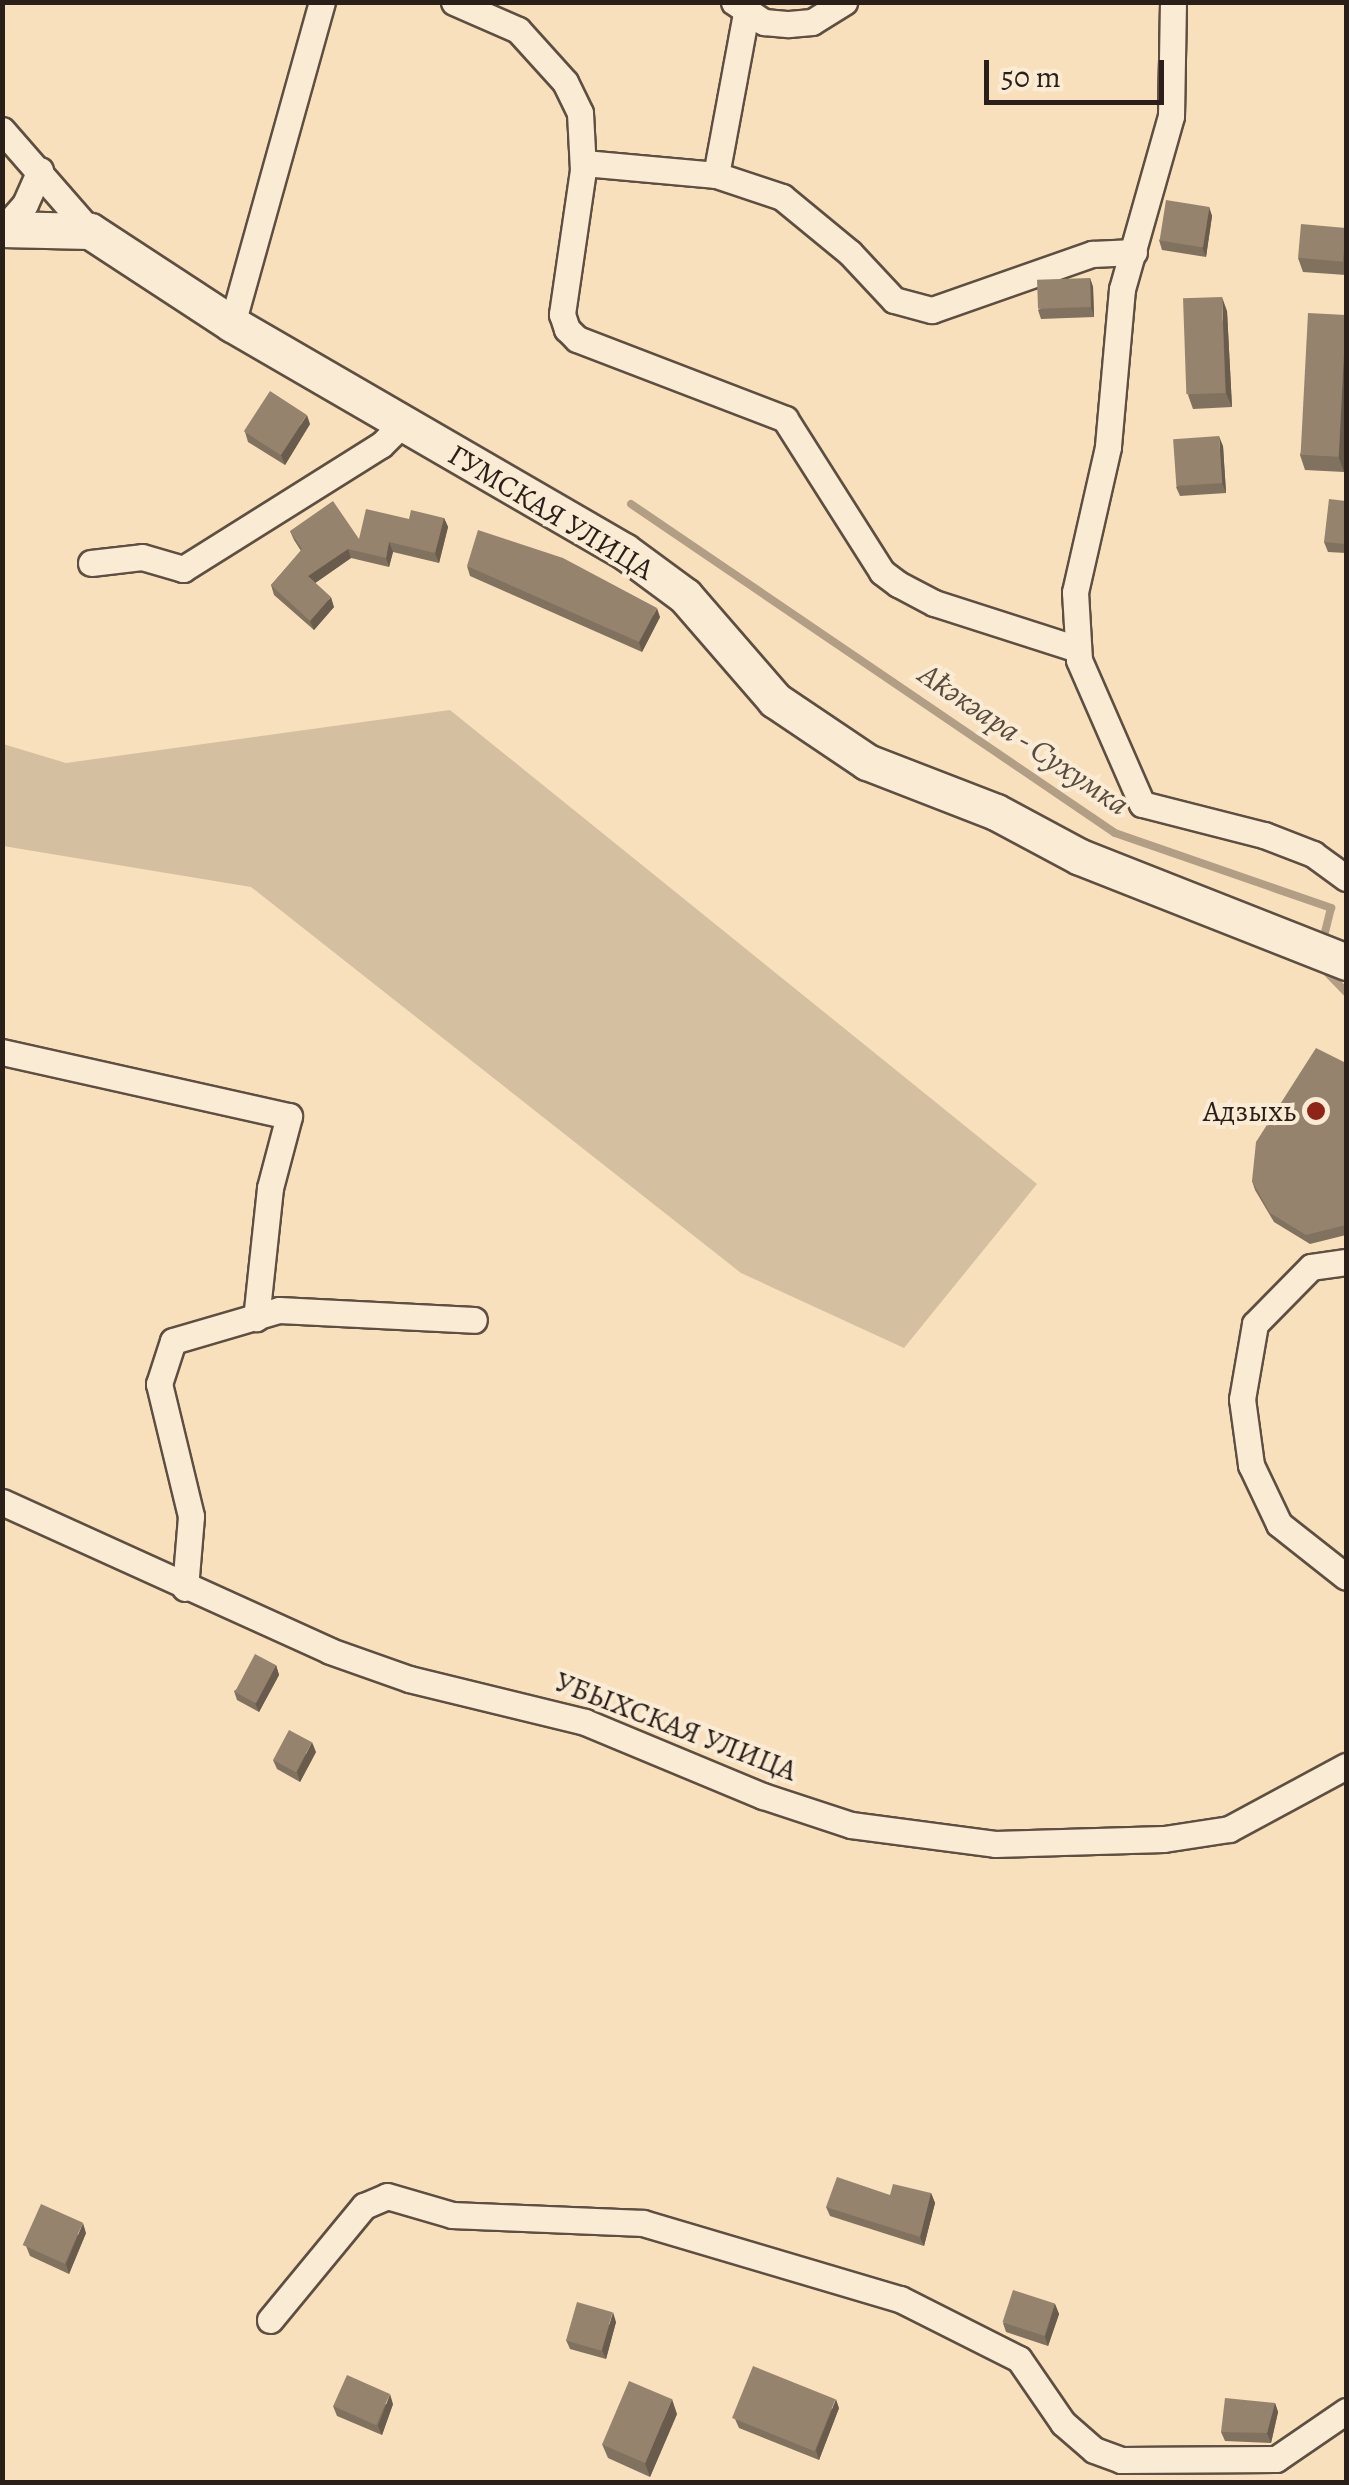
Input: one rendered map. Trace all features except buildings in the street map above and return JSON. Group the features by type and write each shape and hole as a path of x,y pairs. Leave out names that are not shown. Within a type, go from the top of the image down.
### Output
{"street":[{"path":"232,324 322,2"},
{"path":"454,2 518,30 565,82 580,113 584,163 562,314 577,339 784,419 882,572 934,603 1077,649"},
{"path":"716,175 740,8 789,24 812,22 844,2"},
{"path":"1172,2 1171,116 1114,331 1108,447 1079,560 1077,649 1142,804 1264,834 1313,854 1346,878"},
{"path":"2,130 90,231"},
{"path":"584,163 716,175 782,197 850,252 894,300 912,306 949,308 1092,254 1134,252"},
{"path":"4,228 25,204 40,170"},
{"name":"ГУМСКАЯ УЛИЦА","path":"4,228 90,231 232,324 624,551 685,596 775,700 866,762 996,812 1080,857 1346,962"},
{"path":"90,563 142,556 183,569 381,445 402,423"},
{"path":"2,1052 289,1116 270,1188 256,1318"},
{"path":"1346,1262 1311,1267 1254,1324 1242,1399 1252,1465 1279,1524 1346,1577"},
{"path":"185,1588 191,1516 159,1384 162,1359 172,1341 279,1310 474,1320"},
{"name":"УБЫХСКАЯ УЛИЦА","path":"2,1502 185,1588 346,1656 585,1722 763,1796 851,1825 995,1844 1164,1838 1229,1828 1346,1766"},
{"path":"270,2320 364,2206 387,2196 452,2215 643,2224 900,2299 1020,2359 1063,2423 1094,2450 1121,2460 1276,2458 1346,2411"}],"shaded area":[{"path":"450,710 1037,1184 904,1348 741,1273 251,887 3,846 3,744 66,763"}],"waterway":[{"name":"Аҟәкәара - Сухумка","path":"631,504 1115,833 1331,908 1322,944"},
{"name":"Аҟәкәара - Сухумка","path":"1317,962 1346,992"}],"place":[{"name":"Адзыхь","path":"1316,1111"}]}
